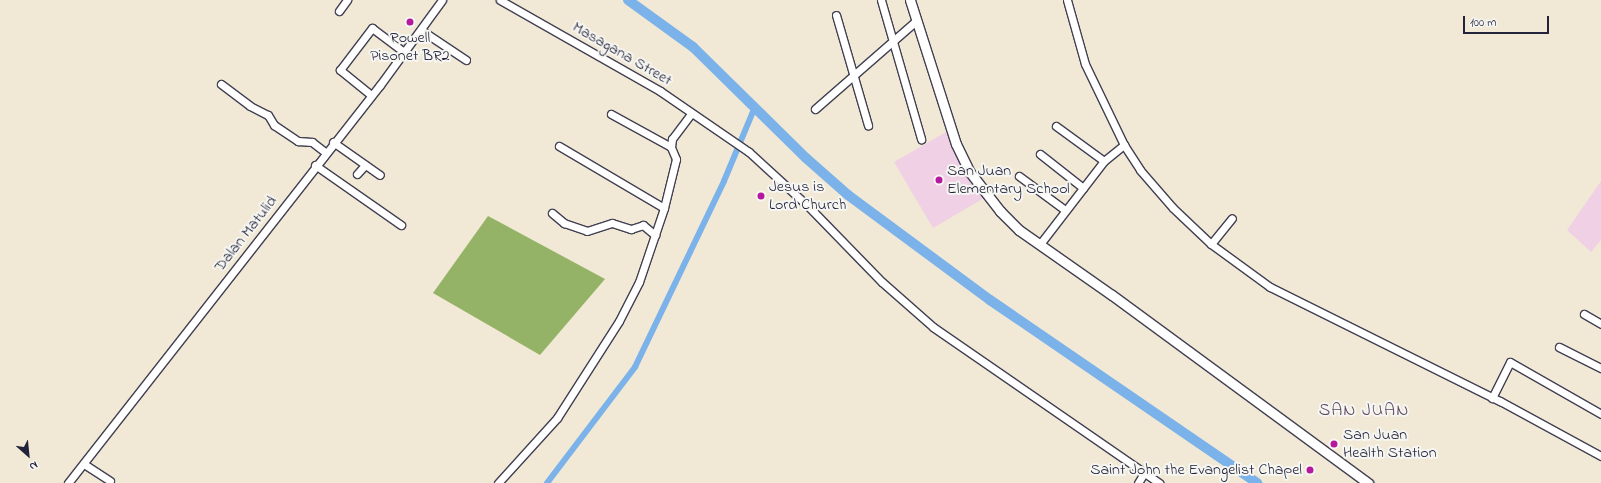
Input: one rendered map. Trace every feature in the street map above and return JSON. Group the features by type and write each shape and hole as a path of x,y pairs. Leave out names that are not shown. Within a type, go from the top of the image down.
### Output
{"main road":[{"path":"910,0 956,144 969,171 1000,211 1019,230 1368,483"}],"street":[{"path":"339,11 348,0"},
{"name":"Dalan Matulid","path":"68,483 371,95 442,0"},
{"name":"Masagana Street","path":"500,0 660,91 691,114 749,152 808,206 882,282 933,327 1159,483"},
{"path":"881,0 921,139"},
{"path":"1067,0 1085,64 1124,145 1140,170 1173,208 1211,244 1270,287 1492,398 1601,456"},
{"path":"836,15 868,125"},
{"path":"815,109 893,39 917,20"},
{"path":"371,95 340,70 344,64 372,28 404,52"},
{"path":"421,30 466,60"},
{"path":"221,84 250,106 268,115 274,124 298,141 312,142 325,152"},
{"path":"498,483 557,418 590,368 639,282 664,208 676,159 670,147 611,114"},
{"path":"670,147 672,139 691,114"},
{"path":"1056,126 1104,161"},
{"path":"333,142 380,175"},
{"path":"1040,244 1104,161 1124,145"},
{"path":"559,146 664,208"},
{"path":"1040,154 1083,188"},
{"path":"315,165 401,225"},
{"path":"357,174 365,165"},
{"path":"1020,176 1065,210"},
{"path":"552,213 564,223 587,232 612,223 631,229 643,225 655,235"},
{"path":"1211,244 1232,218"},
{"path":"1584,314 1601,324"},
{"path":"1559,347 1601,368"},
{"path":"1492,398 1510,362 1601,414"},
{"path":"84,464 110,480"},
{"path":"1138,483 1144,473"}],"shaded area":[{"name":"San Juan Elementary School","path":"946,132 984,198 933,228 894,162"},
{"path":"1601,181 1601,240 1591,252 1567,230"}],"green space":[{"path":"488,216 605,279 540,355 433,293"}],"waterway":[{"path":"628,0 693,47 806,158 848,195 990,300 1257,483"},
{"path":"547,483 635,367 724,181 755,107"}],"place":[{"name":"Rowell Pisonet BR2","path":"410,22"},
{"name":"San Juan Elementary School","path":"939,180"},
{"name":"Jesus is Lord Church","path":"761,196"},
{"name":"San Juan Health Station","path":"1334,444"},
{"name":"Saint John the Evangelist Chapel","path":"1310,470"}],"district":[{"name":"SAN JUAN","path":"1364,411"}]}
